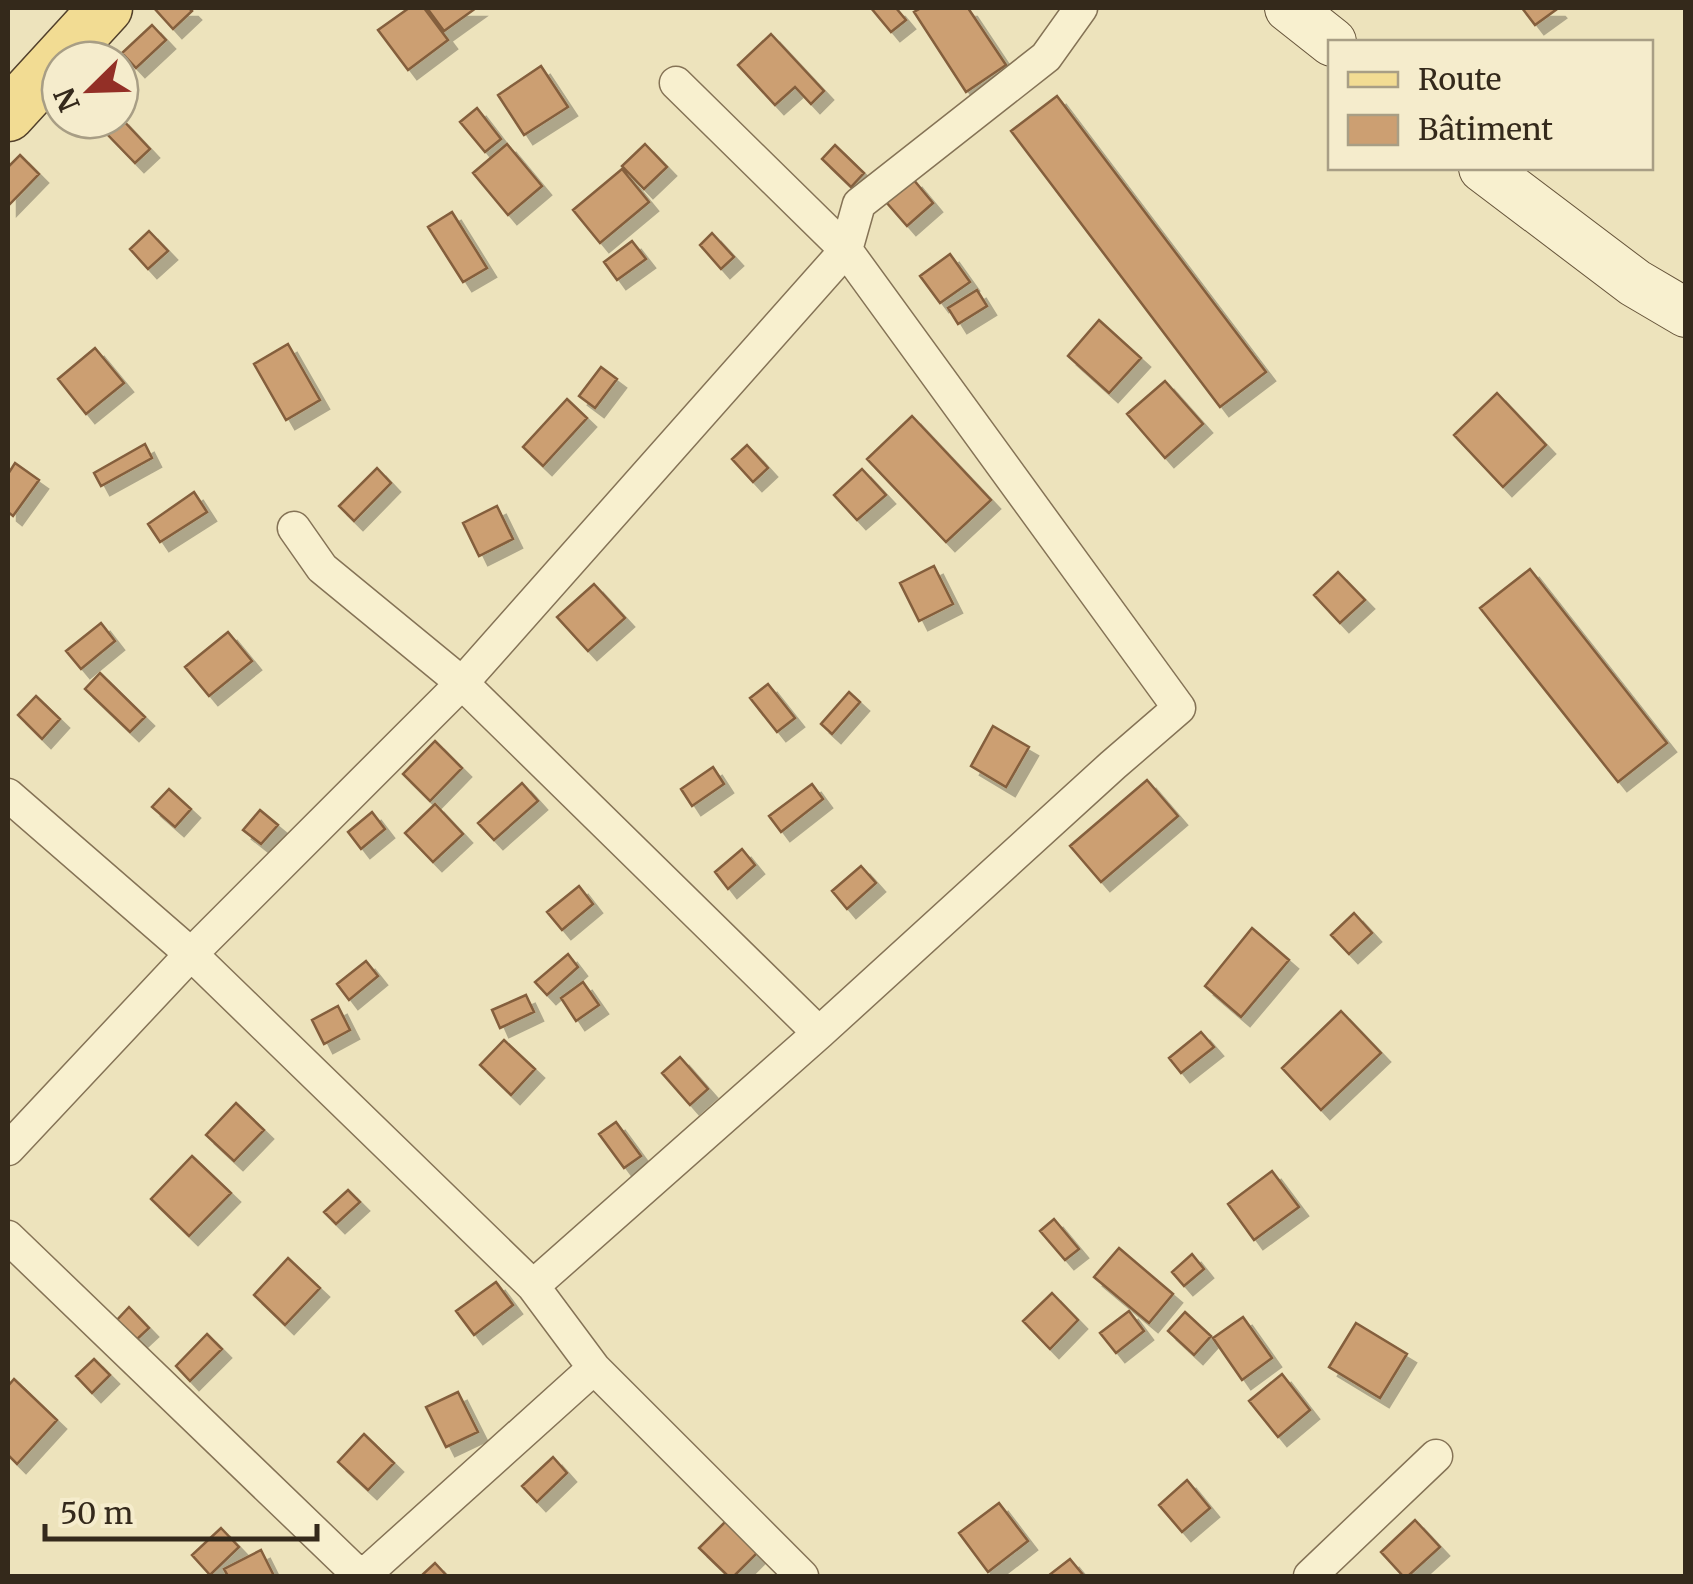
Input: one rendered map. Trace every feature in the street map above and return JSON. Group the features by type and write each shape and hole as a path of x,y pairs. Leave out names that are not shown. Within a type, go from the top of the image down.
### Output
{"main road":[{"path":"8,115 106,8"},
{"path":"1289,8 1329,40"},
{"path":"1487,170 1635,284 1686,312"}],"street":[{"path":"8,1149 191,954 462,683 846,250 859,204 1046,57 1081,8"},
{"path":"533,1286 820,1034 1179,708 846,250 676,83"},
{"path":"294,528 322,568 462,683 820,1034"},
{"path":"8,795 191,954 533,1286 594,1368 802,1576"},
{"path":"8,1236 362,1576 594,1368"},
{"path":"1310,1576 1436,1456"}],"building":[{"path":"154,8 189,8 192,11 173,29"},
{"path":"409,8 424,8 448,40 408,70 378,30"},
{"path":"427,8 476,8 444,31"},
{"path":"871,8 896,8 906,20 891,32"},
{"path":"921,8 968,8 1006,65 966,92 914,12"},
{"path":"1522,8 1556,8 1557,9 1535,25"},
{"path":"152,25 166,40 140,64 140,40 136,40"},
{"path":"771,34 824,91 811,104 795,87 775,105 738,65"},
{"path":"541,66 568,107 524,135 498,95"},
{"path":"1057,96 1266,372 1220,407 1011,131"},
{"path":"477,108 501,139 485,152 460,122"},
{"path":"140,138 150,149 135,163 113,140"},
{"path":"507,144 542,186 508,215 473,173"},
{"path":"645,144 667,167 644,189 622,166"},
{"path":"835,145 864,173 851,187 822,159"},
{"path":"20,155 39,174 8,206 8,167"},
{"path":"622,169 649,202 600,243 573,210"},
{"path":"913,179 933,203 907,226 886,202"},
{"path":"452,212 487,268 463,282 428,227"},
{"path":"149,231 168,251 148,269 130,249"},
{"path":"712,233 734,257 721,269 700,245"},
{"path":"632,241 646,259 617,280 604,262"},
{"path":"950,254 970,282 940,303 920,276"},
{"path":"977,290 987,306 958,324 948,308"},
{"path":"1099,320 1141,358 1109,393 1068,356"},
{"path":"288,344 320,400 286,420 254,364"},
{"path":"95,348 124,383 86,414 58,379"},
{"path":"601,367 617,379 595,408 579,396"},
{"path":"1165,381 1203,424 1165,458 1127,414"},
{"path":"1497,393 1546,445 1503,487 1454,435"},
{"path":"567,399 587,418 543,466 523,447"},
{"path":"912,416 991,500 946,542 867,459"},
{"path":"145,444 152,458 101,486 94,473"},
{"path":"747,445 768,468 753,482 732,459"},
{"path":"15,463 39,480 13,516 8,512 8,474"},
{"path":"377,468 391,483 354,521 339,506"},
{"path":"862,469 886,495 857,520 834,495"},
{"path":"194,492 207,512 160,542 148,524"},
{"path":"497,506 513,539 479,556 463,523"},
{"path":"934,566 953,604 919,621 900,583"},
{"path":"1530,569 1667,743 1618,782 1480,608"},
{"path":"1338,572 1365,600 1340,623 1314,595"},
{"path":"594,584 625,618 588,651 557,617"},
{"path":"101,623 115,641 81,669 66,651"},
{"path":"228,632 252,661 209,696 185,667"},
{"path":"100,673 145,717 130,732 85,689"},
{"path":"768,684 795,718 777,732 750,698"},
{"path":"849,692 860,702 832,734 821,724"},
{"path":"36,696 60,719 42,739 18,715"},
{"path":"993,726 1029,747 1006,787 971,766"},
{"path":"435,741 462,768 430,801 403,774"},
{"path":"713,767 724,784 692,806 681,789"},
{"path":"1147,780 1178,816 1101,882 1070,846"},
{"path":"522,783 538,801 494,840 478,823"},
{"path":"812,784 823,799 781,832 769,816"},
{"path":"169,789 191,809 175,827 152,807"},
{"path":"435,804 463,834 433,862 405,833"},
{"path":"260,810 278,825 261,844 243,830"},
{"path":"372,812 385,829 361,849 348,832"},
{"path":"742,849 755,865 728,889 715,872"},
{"path":"861,866 876,883 847,909 832,891"},
{"path":"579,886 593,904 562,930 547,912"},
{"path":"1354,913 1372,933 1349,954 1331,935"},
{"path":"1252,928 1289,960 1241,1017 1205,986"},
{"path":"568,954 578,967 547,995 535,982"},
{"path":"366,961 378,976 349,1000 337,984"},
{"path":"583,982 599,1005 576,1021 561,998"},
{"path":"526,995 534,1012 500,1028 492,1010"},
{"path":"338,1006 350,1030 324,1044 312,1020"},
{"path":"1341,1011 1381,1053 1321,1110 1282,1068"},
{"path":"1201,1032 1214,1047 1181,1073 1169,1058"},
{"path":"504,1040 535,1069 511,1095 480,1065"},
{"path":"680,1057 708,1089 690,1105 662,1073"},
{"path":"236,1103 264,1130 234,1161 206,1135"},
{"path":"616,1122 641,1156 624,1168 599,1134"},
{"path":"192,1156 231,1193 189,1236 151,1199"},
{"path":"1272,1171 1299,1207 1254,1240 1228,1204"},
{"path":"348,1190 360,1202 336,1224 324,1212"},
{"path":"1054,1219 1079,1249 1065,1260 1040,1231"},
{"path":"1119,1248 1173,1294 1149,1323 1094,1277"},
{"path":"1192,1254 1204,1269 1184,1286 1172,1272"},
{"path":"288,1258 320,1288 285,1325 254,1295"},
{"path":"496,1282 513,1305 474,1335 456,1311"},
{"path":"1052,1293 1078,1320 1050,1349 1023,1321"},
{"path":"129,1307 149,1328 135,1341 116,1321"},
{"path":"1129,1311 1144,1331 1116,1353 1100,1333"},
{"path":"1185,1312 1211,1336 1194,1355 1168,1331"},
{"path":"1243,1317 1272,1358 1242,1380 1213,1338"},
{"path":"1356,1323 1407,1354 1380,1398 1329,1367"},
{"path":"207,1334 222,1349 190,1381 176,1366"},
{"path":"94,1359 110,1375 92,1393 76,1376"},
{"path":"1282,1374 1310,1410 1278,1437 1249,1401"},
{"path":"14,1379 57,1420 17,1464 8,1455 8,1386"},
{"path":"458,1392 478,1432 446,1447 426,1407"},
{"path":"364,1434 394,1463 368,1490 338,1462"},
{"path":"553,1457 567,1473 537,1502 522,1486"},
{"path":"1187,1480 1210,1508 1182,1532 1159,1505"},
{"path":"999,1503 1028,1541 988,1572 959,1533"},
{"path":"733,1514 765,1545 734,1576 728,1576 699,1548"},
{"path":"1415,1520 1440,1547 1408,1576 1403,1576 1381,1552"},
{"path":"221,1528 239,1547 210,1575 192,1555"},
{"path":"261,1550 274,1576 228,1576 224,1569"},
{"path":"1070,1559 1084,1576 1048,1576"},
{"path":"435,1563 447,1576 421,1576"}]}
